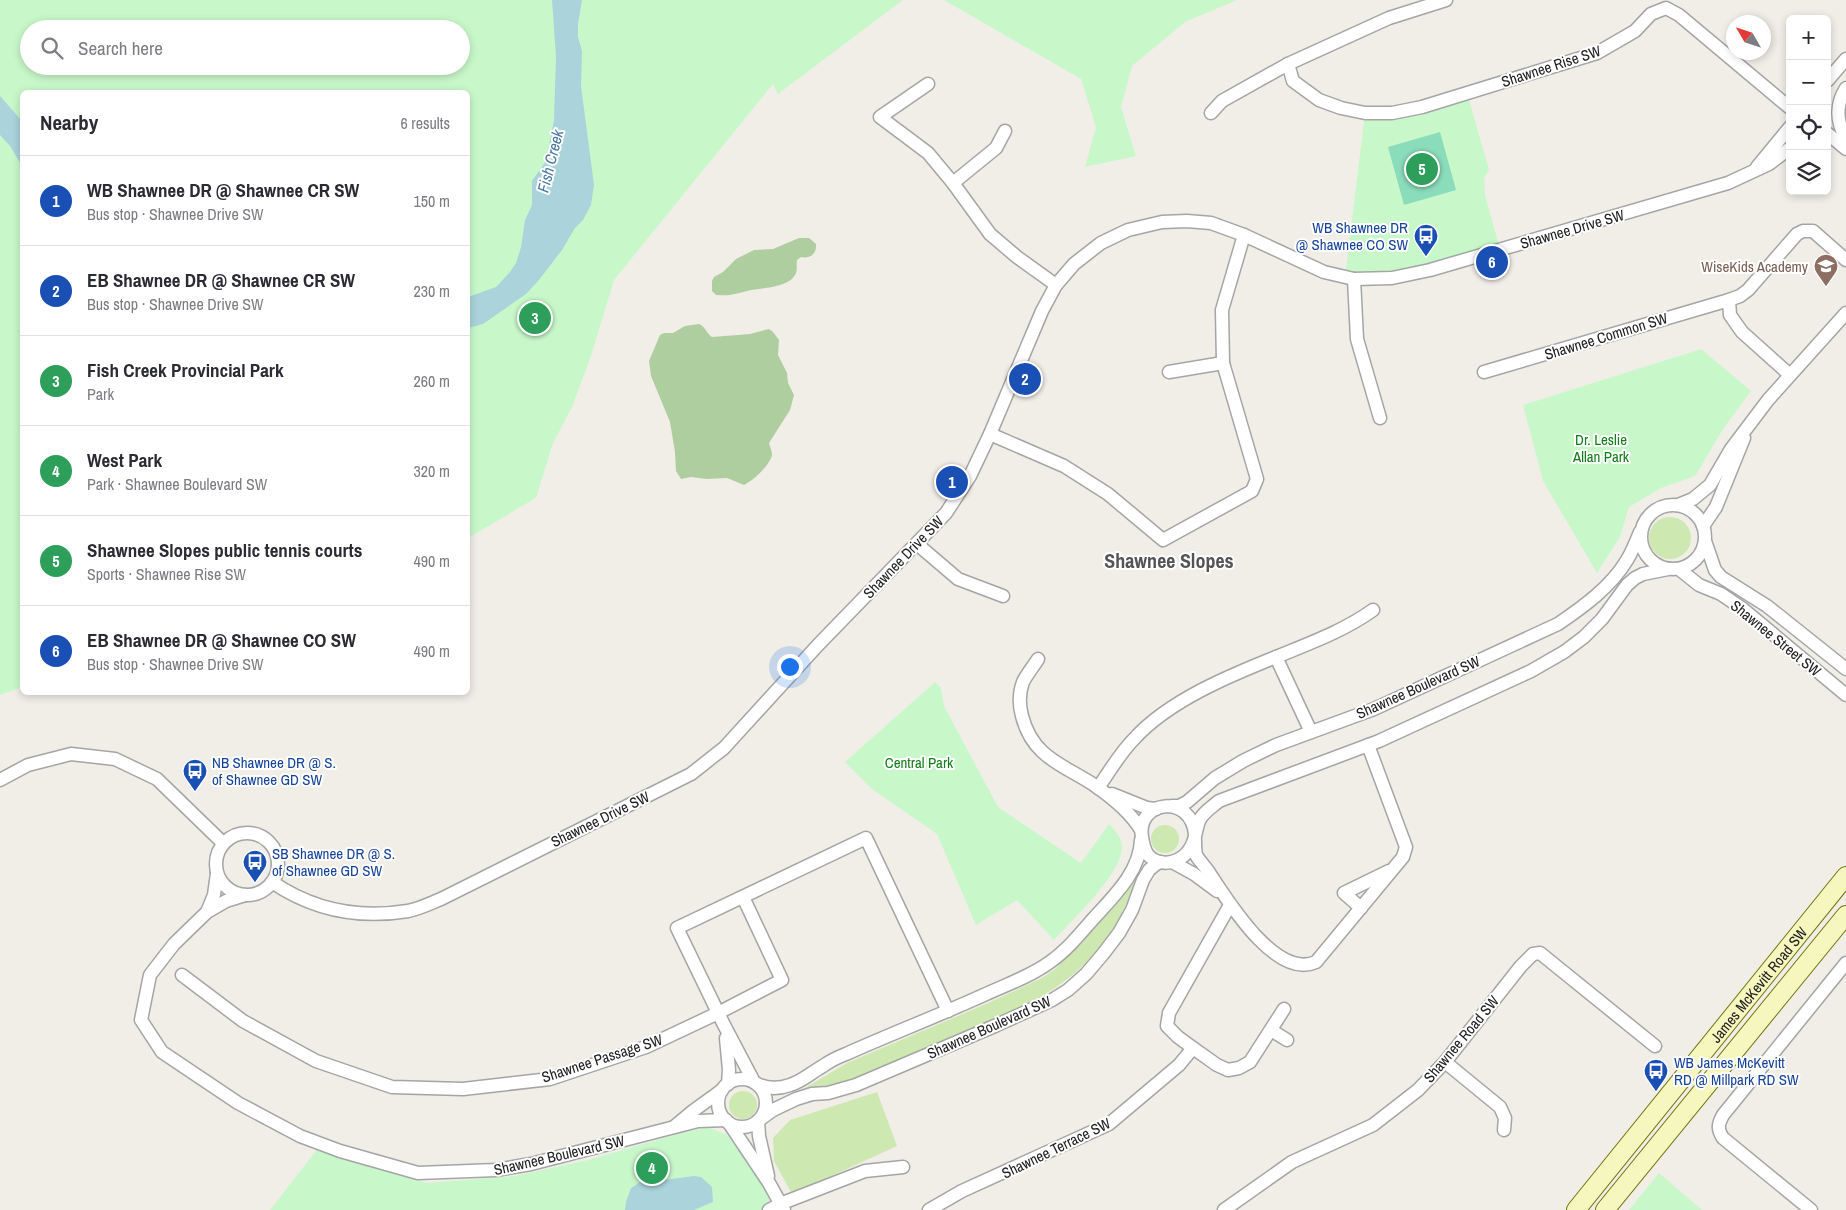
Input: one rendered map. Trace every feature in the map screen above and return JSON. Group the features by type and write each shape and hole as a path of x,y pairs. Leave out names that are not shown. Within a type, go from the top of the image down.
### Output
{"main road":[{"name":"James McKevitt Road SW","path":"1576,1210 1846,876"},
{"name":"James McKevitt Road SW","path":"1605,1210 1846,915"}],"street":[{"path":"1211,113 1222,101 1288,64 1389,18 1446,0"},
{"name":"Shawnee Rise SW","path":"1288,64 1293,80 1320,100 1341,108 1364,113 1392,114 1422,107 1597,53 1635,32 1651,14 1666,8 1679,15 1786,105"},
{"path":"1831,76 1846,59"},
{"path":"928,84 880,117 928,153 953,183 990,234 1017,257 1056,285"},
{"path":"1829,105 1846,84"},
{"path":"1846,88 1838,113 1839,122 1846,139"},
{"path":"953,183 996,148 1005,131"},
{"path":"1754,171 1786,132"},
{"path":"1831,137 1846,149"},
{"name":"Shawnee Drive SW","path":"272,882 303,901 324,907 364,915 410,910 441,899 691,774 724,748 818,644 917,544 950,506 970,476 990,434 1042,311 1056,285 1081,258 1101,244 1128,230 1162,222 1211,223 1244,235 1324,272 1354,278 1392,278 1430,270 1728,183 1769,164 1787,150"},
{"name":"Shawnee Common SW","path":"1484,372 1740,296 1748,290 1797,234 1802,231 1813,232 1846,260"},
{"path":"990,434 1064,466 1108,494 1163,540 1252,491 1258,479 1223,364 1222,310 1244,235"},
{"path":"1354,278 1357,339 1380,418"},
{"path":"1728,300 1730,315 1742,332 1790,375"},
{"path":"1673,569 1658,566 1644,552 1640,543 1640,532 1644,522 1658,508 1678,505 1693,499 1710,485 1730,449 1790,375 1846,313"},
{"path":"1169,372 1223,364"},
{"path":"1703,526 1716,507 1749,427"},
{"path":"1167,862 1188,852 1195,836 1198,822 1219,801 1368,745 1428,720 1531,671 1564,652 1584,637 1602,619 1627,585 1635,578 1643,574 1688,566 1702,551 1705,541 1703,526 1694,512 1678,505"},
{"name":"Shawnee Boulevard SW","path":"1169,806 1179,806 1187,802 1215,778 1276,744 1374,709 1558,624 1581,608 1608,583 1626,562 1640,532"},
{"name":"Shawnee Street SW","path":"1705,541 1715,570 1721,577 1767,606 1846,669"},
{"path":"917,544 958,579 1003,596"},
{"name":"Shawnee Street SW","path":"1673,569 1721,594 1743,609 1846,695"},
{"path":"1098,788 1133,740 1150,724 1198,692 1340,630 1360,620 1373,610"},
{"path":"1814,668 1826,654"},
{"path":"1276,657 1311,732"},
{"path":"1038,659 1024,681 1020,694 1021,710 1029,738 1038,749 1098,788 1133,818 1141,832 1145,851 1150,857 1194,874 1226,900"},
{"path":"1098,788 1139,805 1156,809 1169,806 1178,807 1185,812 1195,826 1196,854 1226,900 1256,937 1272,951 1288,962 1309,966 1316,962 1403,857 1406,847 1368,745"},
{"path":"0,780 28,765 71,754 115,759 157,779 222,843"},
{"path":"1141,832 1146,818 1156,809"},
{"path":"207,912 226,901 259,893 268,888 278,869 279,859 276,849 270,841 256,833 241,832 222,843 215,862 221,882 228,889 245,895"},
{"name":"Shawnee Boulevard SW","path":"756,1083 774,1089 789,1086 803,1080 823,1066 844,1055 1033,973 1050,962 1068,947 1116,894 1129,876 1140,849 1141,832"},
{"path":"727,1122 741,1127 759,1120 763,1114 766,1102 765,1095 756,1083 720,1018 678,928 866,838 948,1011"},
{"name":"Shawnee Boulevard SW","path":"759,1120 773,1110 796,1099 856,1085 966,1039 1052,1000 1068,990 1086,974 1119,933 1132,910 1143,880 1149,870 1156,864 1167,862"},
{"path":"1361,908 1344,894 1393,869"},
{"path":"207,912 214,895 217,873"},
{"name":"Shawnee Passage SW","path":"182,975 243,1021 316,1061 392,1087 463,1089 550,1079 646,1047 720,1018 782,980 743,897"},
{"path":"1226,900 1169,1012 1167,1026 1192,1048 1228,1070 1239,1068 1250,1062 1284,1009"},
{"name":"Shawnee Boulevard SW","path":"207,912 174,944 150,975 141,1020 162,1052 238,1103 300,1136 340,1151 418,1173 496,1170 531,1164 698,1121 727,1122"},
{"name":"Shawnee Road SW","path":"1224,1210 1239,1206 1292,1162 1372,1125 1418,1090 1445,1062 1521,966 1529,957 1537,953 1540,953 1655,1046"},
{"path":"1810,1210 1723,1138 1718,1129 1719,1122 1846,963"},
{"path":"720,1018 728,1046 730,1070 725,1087 719,1097 718,1106 769,1183"},
{"path":"1271,1030 1287,1040"},
{"name":"Shawnee Terrace SW","path":"929,1210 962,1191 1109,1124 1179,1065 1192,1048"},
{"path":"1445,1062 1500,1107 1505,1118 1504,1130"},
{"path":"725,1087 741,1079 756,1083"},
{"name":"Shawnee Boulevard SW","path":"674,1128 693,1110 725,1087"},
{"path":"759,1120 759,1136 769,1183 777,1208 864,1171 903,1167"}],"green space":[{"path":"0,0 903,0 778,94 773,84 614,280 591,356 572,407 553,443 536,498 470,537 470,90 20,90 20,688 0,695"},
{"path":"944,0 1237,0 1185,22 1132,66 1121,107 1136,156 1085,167 1096,127 1081,79"},
{"path":"1467,93 1489,170 1484,178 1485,195 1500,249 1430,270 1345,277 1365,113"},
{"path":"1440,132 1456,190 1404,205 1388,147"},
{"path":"799,238 809,238 816,244 815,251 810,256 801,257 797,260 796,273 786,283 729,295 716,295 712,291 714,277 723,272 736,259 754,250 773,249"},
{"path":"699,324 712,337 750,334 769,329 779,340 778,355 787,373 788,383 794,395 790,410 769,443 772,454 771,459 761,472 744,485 727,478 707,479 691,477 681,479 676,471 670,422 651,376 649,361 660,335 673,333 685,326"},
{"name":"Dr. Leslie Allan Park","path":"1701,349 1751,391 1723,429 1695,476 1661,488 1629,507 1620,537 1597,573 1543,481 1523,405"},
{"path":"1674,517 1682,520 1688,526 1691,538 1688,550 1682,556 1666,559 1658,556 1652,550 1649,534 1652,526 1658,520"},
{"name":"Central Park","path":"935,682 941,688 944,706 998,807 1081,863 1109,824 1119,837 1122,847 1120,858 1114,870 1095,896 1054,940 1017,900 976,925 937,834 872,789 845,762"},
{"path":"1165,825 1175,829 1179,839 1175,849 1165,853 1155,849 1151,839 1155,829"},
{"path":"1134,877 1136,878 1128,900 1107,937 1080,968 1046,994 1026,1005 854,1078 827,1087 804,1091 803,1089 847,1063 1042,978 1055,969 1078,946 1118,902"},
{"path":"743,1091 753,1095 757,1105 753,1115 743,1119 733,1115 729,1105 733,1095"},
{"path":"877,1092 897,1146 792,1194 774,1161 773,1138 790,1120"},
{"path":"708,1127 727,1135 778,1201 768,1210 270,1210 319,1147 426,1183 515,1176 588,1160"},
{"path":"1659,1173 1702,1210 1629,1210"}],"water":[{"name":"Fish Creek","path":"552,0 582,0 578,37 582,51 581,86 594,185 591,205 562,250 526,294 483,324 470,327 470,296 496,287 516,263 521,247 525,220 532,205 532,181 546,161 554,120 556,57"},
{"path":"0,96 20,119 20,163 10,146 0,135"},
{"path":"694,1176 701,1177 712,1187 713,1202 694,1210 625,1210 631,1188 644,1180 664,1180"}],"place":[{"name":"Shawnee Slopes public tennis courts","path":"1422,169"},
{"name":"WB Shawnee DR @ Shawnee CO SW","path":"1426,257"},
{"name":"EB Shawnee DR @ Shawnee CO SW","path":"1492,262"},
{"name":"WiseKids Academy","path":"1826,287"},
{"name":"Fish Creek Provincial Park","path":"535,318"},
{"name":"EB Shawnee DR @ Shawnee CR SW","path":"1025,379"},
{"name":"WB Shawnee DR @ Shawnee CR SW","path":"952,482"},
{"name":"NB Shawnee DR @ S. of Shawnee GD SW","path":"195,792"},
{"name":"SB Shawnee DR @ S. of Shawnee GD SW","path":"255,883"},
{"name":"WB James McKevitt RD @ Millpark RD SW","path":"1656,1092"},
{"name":"West Park","path":"652,1168"}],"district":[{"name":"Shawnee Slopes","path":"1169,560"}]}
